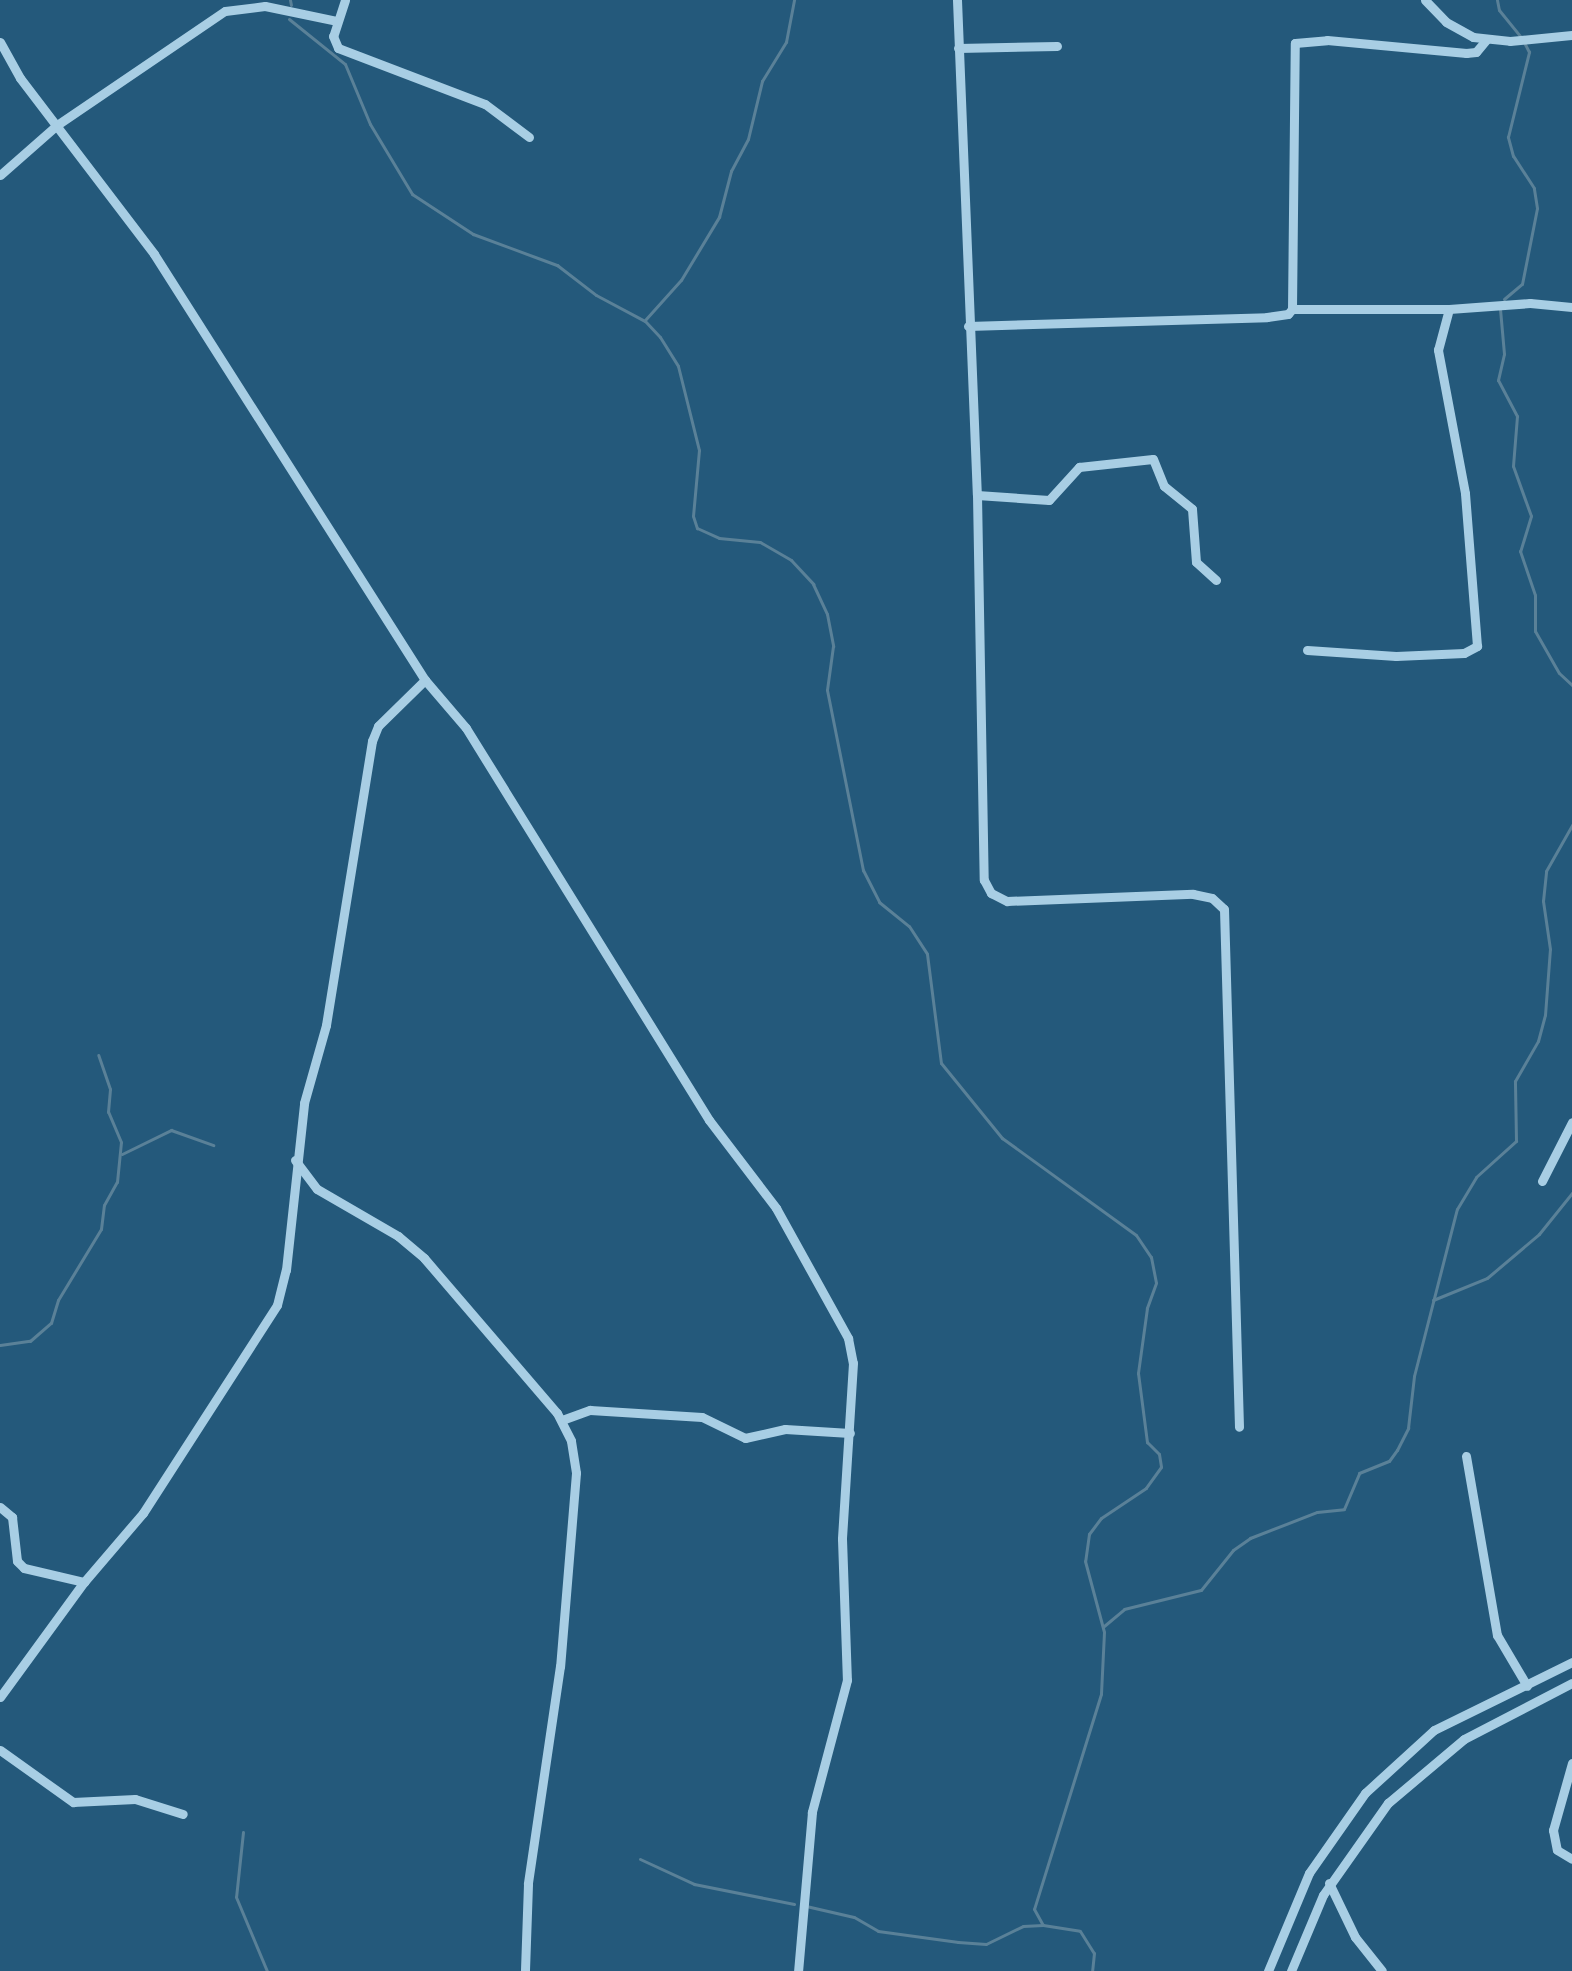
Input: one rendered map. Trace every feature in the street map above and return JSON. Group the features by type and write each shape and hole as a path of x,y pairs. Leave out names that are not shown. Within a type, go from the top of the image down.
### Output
{"street":[{"path":"345,0 333,42 348,54 485,104 529,137"},
{"path":"957,0 977,495 987,889 1007,901 1193,894 1212,898 1224,909 1239,1427"},
{"path":"1425,0 1458,30 1487,39 1572,35"},
{"path":"0,175 57,125 225,11 265,6 337,21"},
{"path":"968,326 1288,314 1292,309 1295,43 1327,40 1466,53 1476,52 1487,39"},
{"path":"0,42 20,78 154,254 425,680 466,728 709,1120 792,1235 851,1346 850,1433 842,1539 847,1680 812,1812 798,1971"},
{"path":"958,48 1057,46"},
{"path":"1292,309 1449,309 1504,303 1572,307"},
{"path":"1307,650 1396,656 1464,653 1477,646 1465,493 1439,363 1440,335 1449,309"},
{"path":"977,495 1049,500 1079,467 1153,459 1164,486 1192,509 1196,562 1216,580"},
{"path":"0,1697 84,1582 143,1513 277,1305 286,1270 295,1160 326,1025 372,741 378,726 425,680"},
{"path":"1542,1181 1572,1122"},
{"path":"295,1160 317,1189 417,1251 562,1420 576,1473 555,1720 544,1753 528,1884 525,1971"},
{"path":"562,1420 590,1410 702,1417 745,1438 785,1429 850,1433"},
{"path":"1466,1456 1497,1635 1527,1686"},
{"path":"0,1507 12,1517 17,1561 24,1568 84,1582"},
{"path":"1268,1971 1309,1873 1365,1793 1434,1730 1572,1662"},
{"path":"1291,1971 1329,1883 1388,1803 1435,1760 1479,1730 1572,1683"},
{"path":"0,1750 73,1802 135,1799 183,1814"},
{"path":"1572,1763 1553,1830 1557,1850 1572,1859"},
{"path":"1329,1883 1355,1937 1382,1971"}],"waterway":[{"path":"290,0 291,5"},
{"path":"645,320 681,280 719,217 731,171 748,139 762,81 786,42 794,0"},
{"path":"1497,0 1499,10 1520,36"},
{"path":"289,19 345,64 370,124 412,194 473,234 557,265 596,295 645,321 660,337 678,366 699,450 693,516 697,528 719,538 760,542 791,560 813,584 827,614 833,646 827,690 863,870 879,902 909,926 927,954 941,1063 1002,1138 1136,1235 1151,1257 1156,1283 1147,1308 1138,1373 1147,1442 1159,1454 1161,1467 1146,1488 1101,1518 1089,1534 1085,1561 1104,1632 1101,1694 1034,1909 1043,1925 1080,1931 1094,1953 1092,1971"},
{"path":"1504,299 1522,284 1537,208 1534,188 1513,156 1508,137 1529,52 1524,42"},
{"path":"1500,309 1504,354 1498,380 1517,416 1513,466 1531,516 1520,551 1535,595 1535,631 1559,673 1572,685"},
{"path":"1104,1626 1124,1609 1201,1590 1233,1550 1250,1538 1317,1512 1344,1509 1359,1473 1389,1461 1397,1450 1408,1428 1414,1376 1457,1209 1476,1177 1516,1141 1515,1081 1538,1041 1545,1015 1550,949 1543,901 1546,871 1572,825"},
{"path":"0,1345 30,1341 51,1323 58,1300 101,1229 104,1205 117,1182 121,1142 108,1112 110,1089 98,1055"},
{"path":"122,1154 171,1130 213,1145"},
{"path":"1433,1300 1487,1278 1539,1234 1572,1193"},
{"path":"243,1832 236,1897 267,1971"},
{"path":"640,1859 694,1884 794,1904"},
{"path":"806,1906 854,1917 878,1931 958,1942 986,1944 1023,1926 1043,1925"}]}
